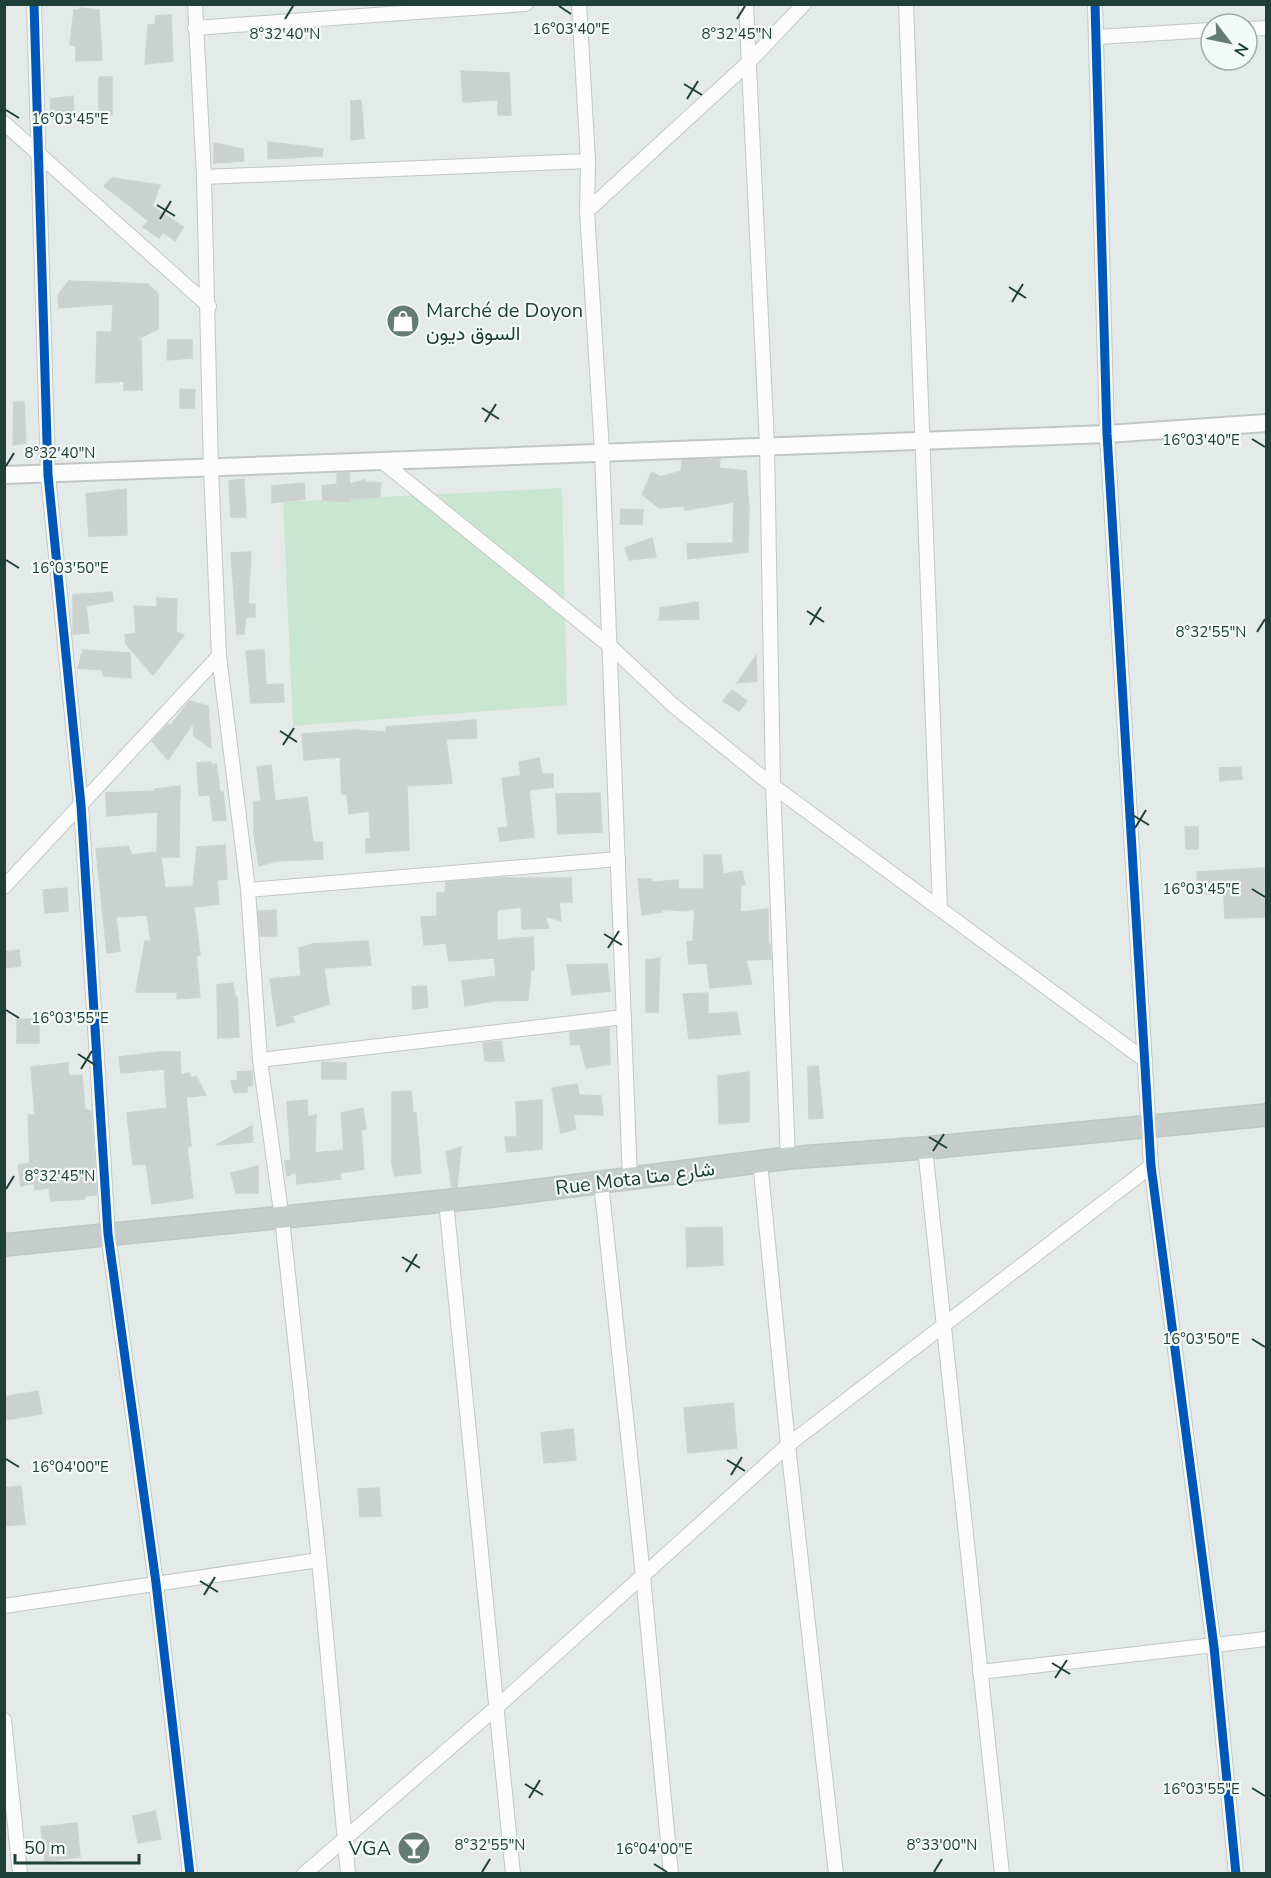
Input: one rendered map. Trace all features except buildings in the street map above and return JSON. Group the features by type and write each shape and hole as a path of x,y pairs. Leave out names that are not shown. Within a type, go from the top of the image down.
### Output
{"highway":[{"name":"Rue Mota شارع متا","path":"4,1245 446,1201 630,1180 788,1158 925,1148 1266,1115"}],"street":[{"path":"34,4 48,475 81,805 108,1234 156,1583 190,1874"},
{"path":"195,4 204,177 211,468 219,656 248,890 260,1060 282,1219 319,1560 348,1874"},
{"path":"195,28 526,4"},
{"path":"579,4 588,161 587,211 602,451 630,1180"},
{"path":"746,4 767,445 773,786 788,1158"},
{"path":"587,211 748,63 804,4"},
{"path":"906,4 940,909"},
{"path":"1095,4 1107,434 1151,1166 1214,1647 1236,1874"},
{"path":"1097,37 1199,31"},
{"path":"4,123 208,306"},
{"path":"204,177 588,161"},
{"path":"4,475 1107,434 1266,423"},
{"path":"383,462 609,646 674,706 773,786 1145,1060"},
{"path":"4,887 219,656"},
{"path":"248,890 618,859"},
{"path":"260,1060 624,1017"},
{"path":"925,1148 942,1328 1002,1874"},
{"path":"760,1162 788,1445 836,1874"},
{"path":"304,1874 498,1706 788,1445 1151,1166"},
{"path":"601,1183 643,1576 670,1874"},
{"path":"446,1201 513,1874"},
{"path":"4,1606 319,1560"},
{"path":"980,1672 1214,1647 1266,1639"},
{"path":"4,1720 10,1817 20,1874"}],"green space":[{"path":"562,488 567,705 293,726 283,502"}],"cycle path":[{"path":"34,4 48,475 81,805 108,1234 156,1583 190,1874"},
{"path":"1095,4 1107,434 1151,1166 1214,1647 1236,1874"}],"place":[{"name":"Marché de Doyon السوق ديون","path":"403,321"},
{"name":"VGA","path":"414,1848"}]}
